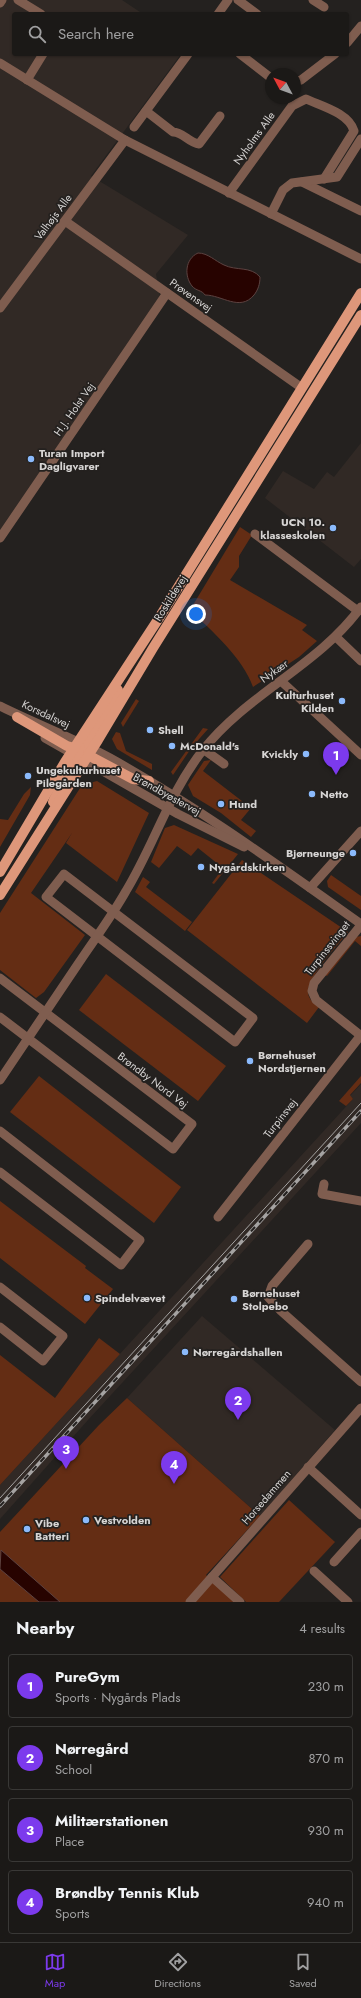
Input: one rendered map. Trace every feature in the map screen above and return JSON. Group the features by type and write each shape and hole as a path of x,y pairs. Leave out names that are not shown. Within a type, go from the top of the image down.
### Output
{"main road":[{"name":"Roskildevej","path":"82,751 113,701 127,667 361,293"},
{"name":"Roskildevej","path":"0,872 157,641 361,315"},
{"path":"17,717 133,779 149,781"},
{"path":"0,895 46,820 57,790 82,751"}],"street":[{"path":"18,0 38,12"},
{"path":"219,12 228,0"},
{"path":"238,0 254,12"},
{"path":"313,0 324,7"},
{"path":"349,41 361,26"},
{"path":"27,80 42,56"},
{"path":"134,127 187,56"},
{"path":"243,56 265,73"},
{"path":"301,79 332,56"},
{"path":"1,66 27,80 125,140 361,259"},
{"name":"Nyholms Alle","path":"229,193 292,106 306,99 343,116 352,125 354,131 324,179"},
{"path":"146,111 173,132 177,132 193,144 199,144 220,116"},
{"path":"270,214 286,186 292,183 337,177 361,139"},
{"name":"Valhøjs Alle","path":"0,308 125,140"},
{"path":"302,182 361,211"},
{"name":"Prøvensvej","path":"65,221 302,388"},
{"name":"H.J. Holst Vej","path":"0,538 167,293"},
{"name":"Nykær","path":"167,808 203,749 235,715 309,661 336,637 360,609 255,534"},
{"path":"336,637 361,661"},
{"path":"281,681 361,755"},
{"name":"Korsdalsvej","path":"2,707 82,751"},
{"name":"Korsdalsvej","path":"2,707 17,717"},
{"path":"203,749 224,764"},
{"name":"Brøndbyøstervej","path":"82,751 167,808 245,848 255,851"},
{"name":"Brøndbyøstervej","path":"149,781 214,821 361,924"},
{"path":"0,1080 114,912 146,855 167,808"},
{"path":"310,888 358,842 361,831"},
{"path":"64,874 114,912 253,1018 235,1042 46,897 64,874"},
{"name":"Turpinssvinget","path":"361,924 314,983 312,991 316,1000 361,1035"},
{"name":"Brøndby Nord Vej","path":"0,978 192,1124 173,1149 0,1017"},
{"name":"Turpinsvej","path":"218,1217 361,1035"},
{"path":"0,1131 140,1240 121,1265 0,1172"},
{"path":"324,1184 318,1193 361,1201"},
{"path":"308,1244 272,1286 268,1297 281,1311 361,1382"},
{"path":"0,1287 63,1336 44,1361 0,1327"},
{"name":"Horsedammen","path":"190,1602 308,1467 360,1412"},
{"path":"308,1467 361,1515"},
{"path":"334,1562 361,1532"},
{"path":"314,1571 348,1602"},
{"path":"212,1577 240,1602"}],"shaded area":[{"path":"0,0 122,0 140,12 12,12 12,56 180,56 91,176 188,235 156,274 160,297 0,530"},
{"path":"198,253 202,253 229,267 252,271 260,277 258,287 254,295 249,300 237,302 205,295 194,288 189,282 187,268 190,259"},
{"name":"UCN 10. klasseskolen","path":"361,443 361,559 354,567 265,498 283,471 314,489 327,472 334,477"},
{"path":"240,527 252,535 239,556 239,567 230,580 307,625 302,630 317,641 299,657 253,687 248,676 234,655 190,610"},
{"path":"136,699 139,701 123,727 121,723"},
{"path":"203,728 208,729 192,747 173,775 171,772"},
{"path":"116,732 120,733 126,751 152,764 152,770 117,749 112,739"},
{"path":"211,760 203,771 251,808 241,820 256,831 251,837 221,813 193,796 188,785 204,761"},
{"path":"97,781 149,813 117,882 66,843 72,833 31,893 85,935 44,992 36,998 0,970 0,913 82,785"},
{"path":"31,787 30,795 0,847 0,819 8,820 24,794"},
{"path":"174,825 238,854 214,884 212,883 223,868 198,848 191,856 177,846 159,868 151,862 165,828"},
{"path":"242,860 348,932 312,979 308,993 309,998 319,1007 307,1023 187,930"},
{"path":"331,875 361,896 361,910 328,887 327,881"},
{"path":"143,877 150,882 146,887 192,922 185,931 135,892"},
{"path":"361,936 361,946 355,941 327,976 325,975 356,937"},
{"path":"106,974 226,1066 198,1101 79,1010"},
{"path":"39,1076 181,1187 154,1223 10,1112"},
{"path":"361,1076 361,1083 350,1095 353,1099 346,1106 339,1101"},
{"path":"361,1084 361,1123 88,1420 0,1519 0,1485 353,1099 350,1096"},
{"path":"0,1201 86,1266 85,1268 113,1289 85,1324 0,1258"},
{"path":"202,1316 335,1430 260,1516 127,1398"},
{"path":"99,1338 120,1354 0,1485 0,1355 55,1398"},
{"name":"Vestvolden","path":"127,1398 260,1516 206,1575 235,1602 0,1602 0,1532 99,1425"},
{"path":"289,1500 335,1542 279,1602 246,1602 220,1577"},
{"path":"1,1550 60,1602 39,1602 0,1569"}],"tram line":[{"path":"0,1498 361,1103"}],"railway":[{"path":"0,1506 361,1111"}],"place":[{"name":"Turan Import Dagligvarer","path":"31,459"},
{"name":"UCN 10. klasseskolen","path":"333,528"},
{"name":"Kulturhuset Kilden","path":"342,701"},
{"name":"Shell","path":"150,730"},
{"name":"McDonald's","path":"172,746"},
{"name":"Kvickly","path":"306,754"},
{"name":"PureGym","path":"336,775"},
{"name":"Ungekulturhuset Pilegården","path":"28,776"},
{"name":"Netto","path":"312,794"},
{"name":"Hund","path":"221,804"},
{"name":"Bjørneunge","path":"353,853"},
{"name":"Nygårdskirken","path":"201,867"},
{"name":"Børnehuset Nordstjernen","path":"250,1061"},
{"name":"Spindelvævet","path":"87,1298"},
{"name":"Børnehuset Stolpebo","path":"234,1299"},
{"name":"Nørregårdshallen","path":"185,1352"},
{"name":"Nørregård","path":"238,1420"},
{"name":"Militærstationen","path":"66,1469"},
{"name":"Brøndby Tennis Klub","path":"174,1484"},
{"name":"Vestvolden","path":"86,1520"},
{"name":"Vibe Batteri","path":"27,1529"}]}
